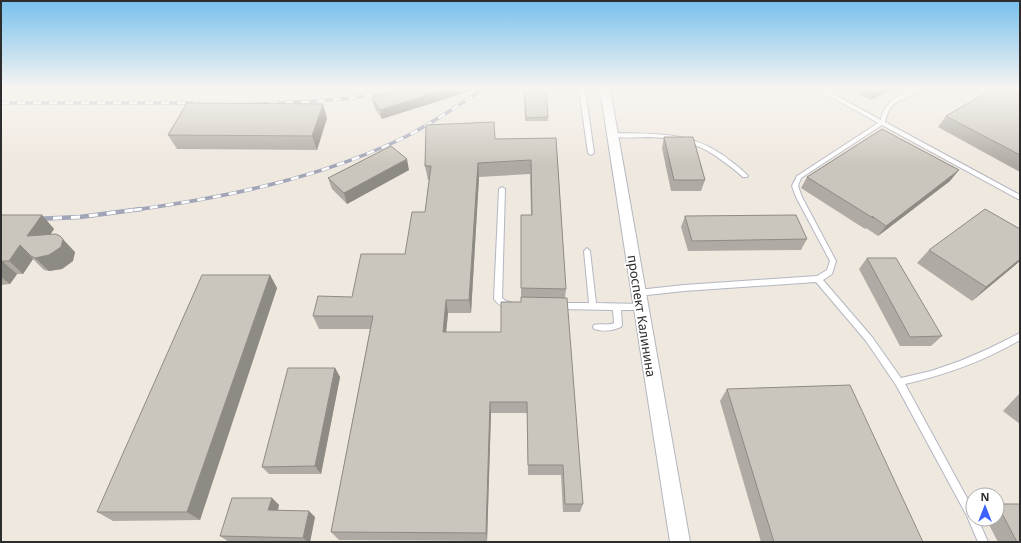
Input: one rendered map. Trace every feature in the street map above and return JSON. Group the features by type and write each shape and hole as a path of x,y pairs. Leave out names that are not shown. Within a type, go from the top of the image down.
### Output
{"street":[{"name":"проспект Калинина","path":"610,114 680,542"}],"lane":[{"path":"586,114 592,153"},
{"path":"868,114 1020,198"},
{"path":"883,122 884,114"},
{"path":"554,306 616,307 684,288 818,279 830,272 833,261 799,197 795,186 799,177 883,122"},
{"path":"613,134 660,136 693,141 708,147 720,155 745,176"},
{"path":"502,189 498,299 504,304 522,306"},
{"path":"587,251 593,307"},
{"path":"818,279 869,339 899,382 970,513 983,542"},
{"path":"597,327 611,328 618,325 616,307"},
{"path":"899,382 931,375 956,367 1003,347 1020,336"}],"building":[{"path":"180,114 319,114 312,136 168,135"},
{"path":"526,114 548,114 548,117 526,118"},
{"path":"949,114 1020,114 1020,155 946,116"},
{"path":"494,122 495,139 556,138 566,289 521,288 521,215 532,215 531,160 478,163 469,300 446,300 443,332 501,332 501,302 521,302 521,297 567,298 583,504 565,504 563,465 528,465 527,402 490,402 486,533 331,532 373,316 313,316 318,296 352,297 361,254 405,254 412,212 425,212 431,166 425,166 426,125"},
{"path":"882,129 959,170 886,226 807,177"},
{"path":"664,137 693,137 705,180 674,180"},
{"path":"391,146 407,159 344,193 328,178"},
{"path":"985,209 1020,229 1020,259 986,287 929,250"},
{"path":"1,215 42,215 27,236 56,234 63,239 61,247 49,255 35,258 20,245 9,261 1,262"},
{"path":"796,215 807,239 692,241 685,216"},
{"path":"867,258 896,258 942,336 910,337"},
{"path":"202,275 270,275 187,512 97,512"},
{"path":"288,368 335,368 315,466 262,467"},
{"path":"850,385 923,542 774,542 727,389"},
{"path":"232,498 272,498 268,510 309,511 303,538 220,536"},
{"path":"1005,504 1020,504 1020,542 1017,542 1005,519"}],"railway":[{"path":"141,209 241,192 311,174 379,149 411,134 444,114"},
{"path":"35,219 80,217 141,209"},
{"path":"134,210 141,209"}]}
